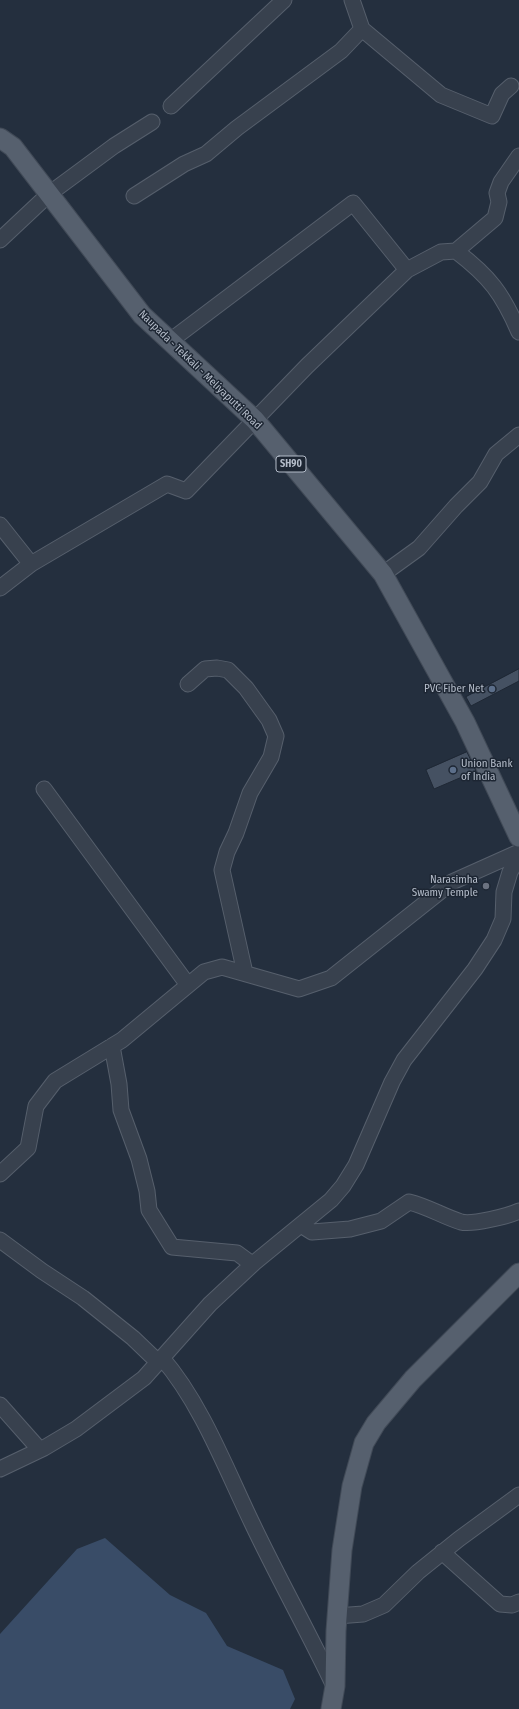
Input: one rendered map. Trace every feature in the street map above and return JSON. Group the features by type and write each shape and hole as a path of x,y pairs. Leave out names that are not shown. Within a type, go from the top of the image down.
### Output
{"main road":[{"name":"Naupada - Tekkali - Meliyaputti Road","path":"0,138 13,147 142,315 255,420 383,574 465,722 519,837"},
{"path":"331,1709 335,1686 337,1616 342,1550 352,1486 364,1443 376,1424 412,1379 519,1273"}],"street":[{"path":"171,106 284,0"},
{"path":"352,0 362,29 442,95 492,116 502,94 511,86"},
{"path":"134,196 184,164 206,154 236,128 341,51 362,29"},
{"path":"0,240 49,194 114,146 152,122"},
{"path":"0,588 31,564 167,484 186,491 307,366 407,270 441,252 456,251 495,218 499,202 497,193 501,182 519,156"},
{"path":"170,341 353,203 407,270"},
{"path":"456,251 477,267 490,280 507,304 519,332"},
{"path":"383,574 419,548 456,506 480,482 496,454 519,435"},
{"path":"0,525 31,564"},
{"path":"188,684 205,669 217,668 228,670 246,688 269,720 276,736 271,757 250,793 227,852 222,870 245,974"},
{"path":"44,789 188,985"},
{"path":"0,1174 28,1148 36,1106 55,1081 122,1040 204,972 222,967 299,989 331,978 452,882 519,852"},
{"path":"0,1469 40,1450 76,1429 121,1397 144,1378 210,1304 252,1264 331,1200 343,1186 356,1165 392,1082 404,1060 475,969 494,940 503,919 504,892 510,872 519,857"},
{"path":"112,1046 122,1110 139,1159 147,1191 149,1210 172,1247 237,1252 252,1264"},
{"path":"301,1225 312,1232 350,1229 381,1221 409,1202 424,1205 463,1223 493,1219 519,1212"},
{"path":"0,1240 42,1271 83,1298 133,1338 160,1360 185,1390 210,1436 268,1558 335,1686"},
{"path":"0,1406 40,1450"},
{"path":"337,1616 363,1614 384,1605 418,1572 442,1552 519,1495"},
{"path":"442,1552 500,1604 512,1605 519,1602"}],"water":[{"path":"105,1538 170,1595 206,1613 227,1646 283,1670 295,1699 290,1709 0,1709 0,1634 77,1549"}],"building":[{"name":"PVC Fiber Net","path":"519,669 519,681 471,706 466,697"},
{"name":"Union Bank of India","path":"467,752 476,771 434,789 426,770"}],"place":[{"name":"PVC Fiber Net","path":"492,689"},
{"name":"Union Bank of India","path":"453,770"},
{"name":"Narasimha Swamy Temple","path":"486,886"}]}
